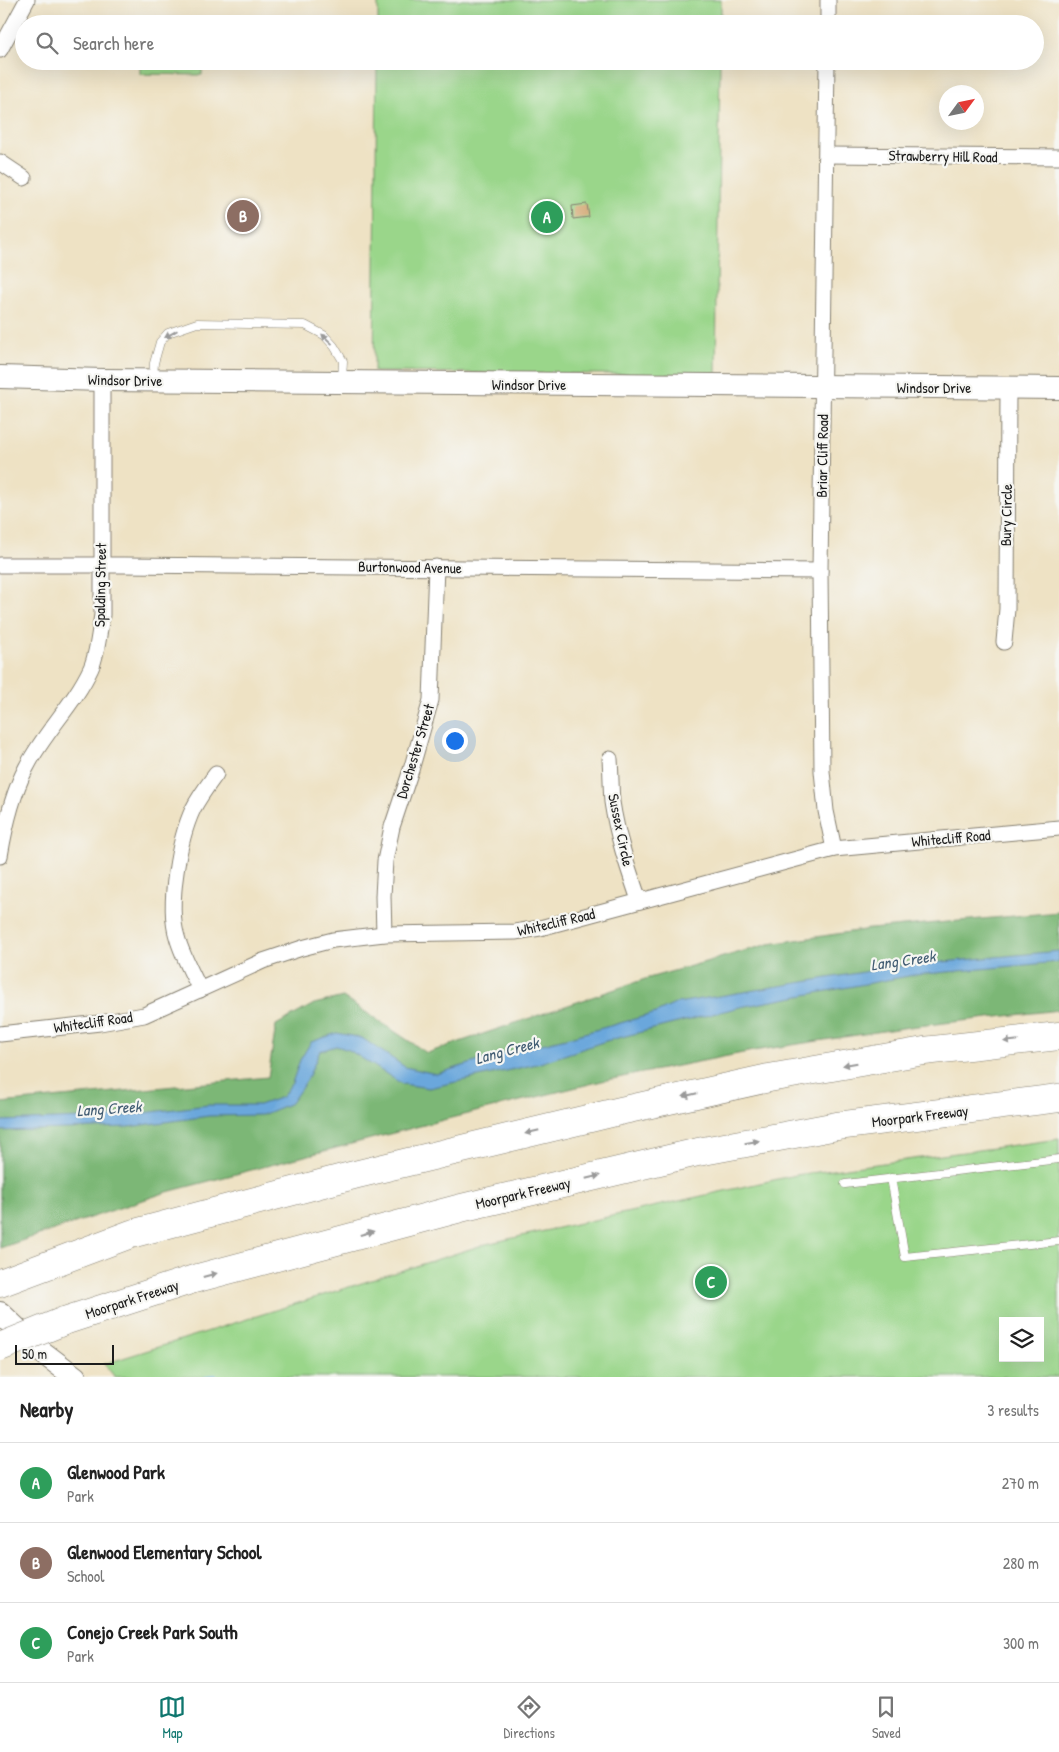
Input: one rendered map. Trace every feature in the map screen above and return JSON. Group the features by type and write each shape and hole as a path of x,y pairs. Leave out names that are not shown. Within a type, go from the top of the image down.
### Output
{"highway":[{"path":"9,1279 131,1234 354,1175 630,1109 769,1078 914,1052 1059,1036"},
{"name":"Moorpark Freeway","path":"0,1347 64,1321 242,1266 461,1208 698,1152 837,1126 1059,1098"}],"street":[{"path":"828,0 828,15"},
{"path":"15,15 21,2"},
{"path":"0,50 15,16"},
{"name":"Briar Cliff Road","path":"828,70 820,571 822,771 826,811 834,849"},
{"name":"Strawberry Hill Road","path":"827,154 1059,157"},
{"path":"0,162 24,178"},
{"name":"Windsor Drive","path":"0,377 102,380 1059,388"},
{"name":"Spalding Street","path":"0,856 7,820 18,785 36,750 74,697 91,667 97,648 102,615 102,380"},
{"name":"Bury Circle","path":"1004,642 1008,388"},
{"name":"Burtonwood Avenue","path":"0,565 820,571"},
{"name":"Dorchester Street","path":"384,934 383,896 385,861 392,827 431,700 436,567"},
{"name":"Sussex Circle","path":"610,759 612,800 616,821 623,853 638,900"},
{"path":"200,990 176,936 174,907 178,863 188,821 197,802 216,774"},
{"name":"Whitecliff Road","path":"0,1034 121,1020 144,1015 263,961 333,940 384,934 514,932 540,928 638,900 834,849 1059,828"},
{"path":"0,1313 38,1349 75,1377"}],"lane":[{"path":"153,380 154,363 160,342 168,333 197,323 306,325 324,336 334,346 343,360 342,382"},
{"path":"845,1184 1059,1159"},
{"path":"891,1178 905,1258 1059,1241"}],"green space":[{"path":"378,0 721,0 721,15 378,15"},
{"path":"140,70 202,70 202,75 140,74"},
{"path":"377,70 720,70 716,375 374,372"},
{"path":"1059,912 1059,1010 909,1027 753,1051 602,1081 167,1192 0,1248 0,1103 268,1077 276,1025 314,1004 343,997 427,1053 645,979 769,944 870,929"},
{"path":"1059,1139 1059,1377 115,1377 104,1364 486,1244 796,1175"}],"water":[{"path":"1059,951 1059,962 914,975 740,1007 606,1041 537,1064 429,1088 402,1084 349,1050 336,1046 320,1051 307,1080 291,1103 262,1115 209,1116 128,1127 0,1131 0,1121 111,1117 208,1105 259,1105 282,1097 292,1083 300,1060 311,1042 337,1033 362,1038 405,1067 436,1074 509,1052 656,1013 677,1003 900,966"}],"building":[{"path":"587,204 589,217 573,219 572,206"}],"waterway":[{"path":"207,1377 215,1376"}],"place":[{"name":"Glenwood Elementary School","path":"243,216"},
{"name":"Glenwood Park","path":"547,217"},
{"name":"Conejo Creek Park South","path":"711,1282"}],"water label":[{"name":"Lang Creek","path":"903,960"},
{"name":"Lang Creek","path":"507,1050"},
{"name":"Lang Creek","path":"109,1108"}]}
